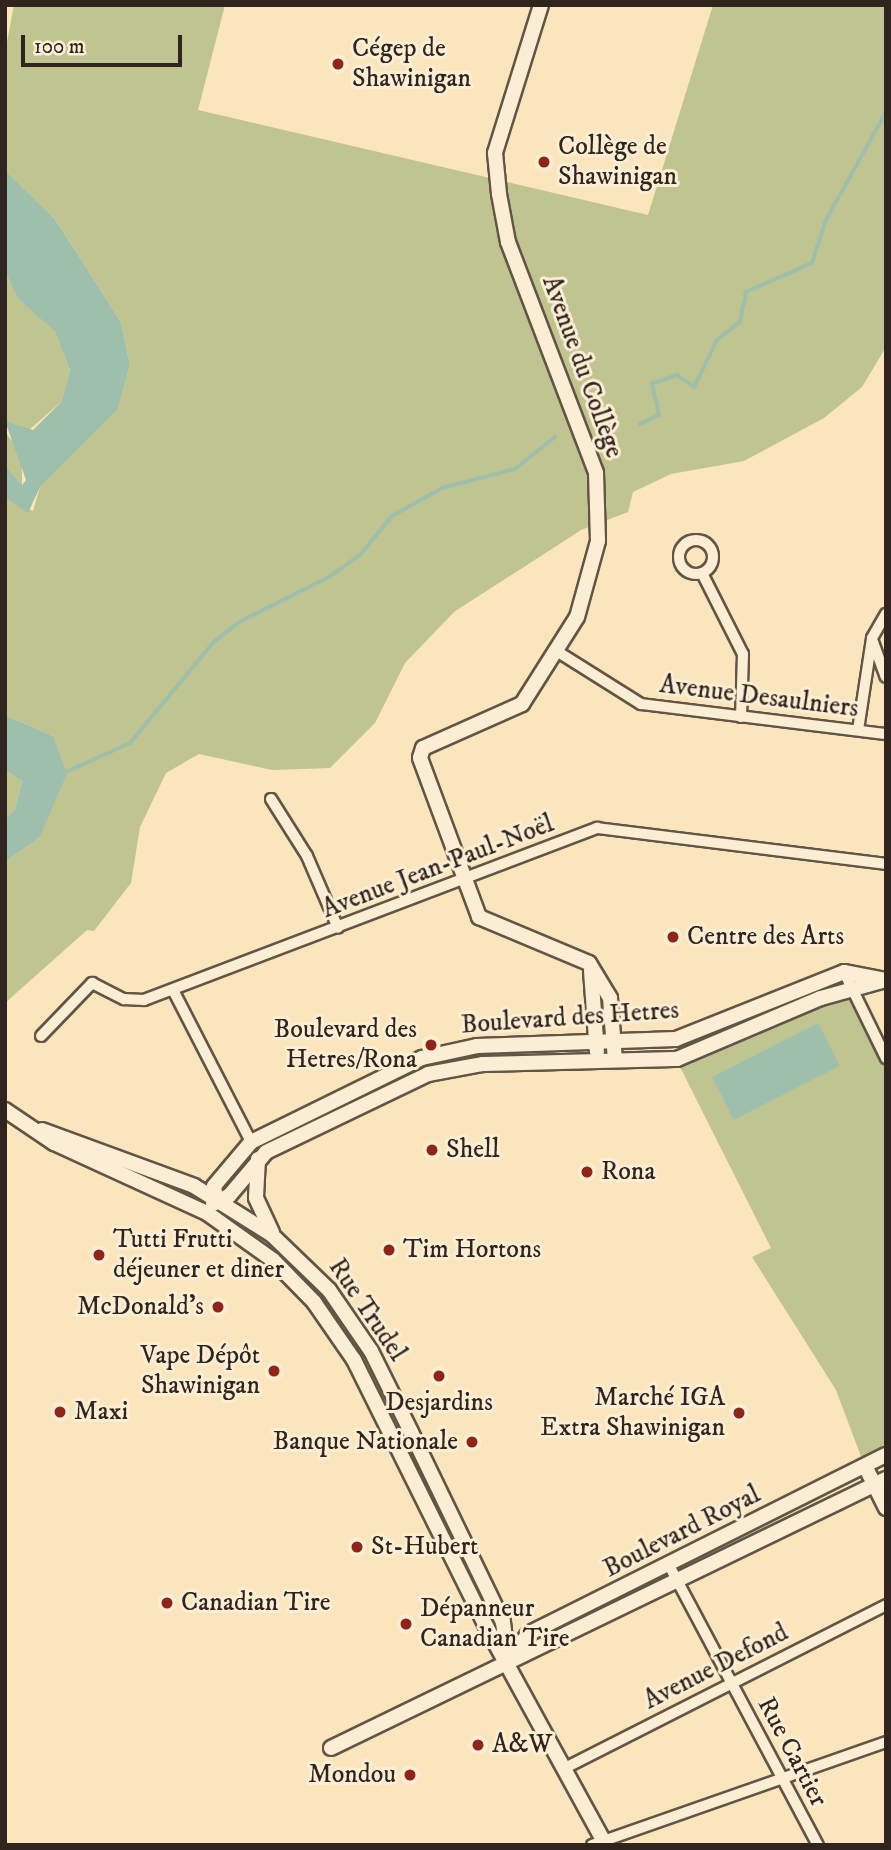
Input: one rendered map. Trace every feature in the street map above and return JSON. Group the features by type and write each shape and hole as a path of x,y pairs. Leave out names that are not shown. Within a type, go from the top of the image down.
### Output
{"street":[{"name":"Avenue du Collège","path":"541,5 495,153 509,242 596,473 600,521 592,576 558,652 522,704 423,748 421,775 479,917 493,928 569,949 589,963 610,998 615,1060"},
{"path":"702,573 743,654 741,717"},
{"path":"858,730 872,638 886,614"},
{"path":"872,638 886,677"},
{"name":"Avenue Desaulniers","path":"558,652 641,704 886,734"},
{"path":"271,799 307,856 338,928"},
{"name":"Avenue Jean-Paul-Noël","path":"41,1036 92,983 124,999 173,990 597,828 886,864"},
{"path":"589,963 597,1061"},
{"path":"844,972 886,1058"},
{"name":"Boulevard des Hetres","path":"216,1200 214,1186 251,1142 422,1058 477,1046 676,1039 721,1026 844,972 886,980"},
{"name":"Boulevard des Hetres","path":"207,1213 216,1200 229,1196 258,1158 428,1074 483,1064 597,1061 702,1053 852,988 886,980"},
{"path":"173,990 251,1142"},
{"name":"Rue Trudel","path":"5,1110 38,1129 144,1165 216,1200 274,1237 330,1290 371,1351 503,1622 508,1660"},
{"name":"Rue Trudel","path":"38,1129 54,1143 207,1213 273,1260 314,1302 347,1350 565,1768 600,1842"},
{"path":"258,1158 256,1198 274,1237"},
{"name":"Boulevard Royal","path":"508,1660 528,1634 670,1567 886,1455"},
{"path":"864,1466 880,1482 886,1508"},
{"name":"Boulevard Royal","path":"331,1748 508,1660 538,1652 880,1482"},
{"name":"Rue Cartier","path":"670,1567 818,1845"},
{"name":"Avenue Defond","path":"565,1768 886,1605"},
{"path":"600,1842 886,1742"}],"green space":[{"path":"14,5 225,5 198,110 648,215 713,5 886,5 886,347 862,387 824,418 744,461 671,474 633,492 628,512 581,530 454,612 405,663 375,723 330,768 272,770 199,754 166,773 140,827 131,883 94,931 87,930 5,1003 5,862 39,838 53,736 5,715 5,497 33,511 40,487 118,409 130,365 121,322 55,219 5,170 5,53"},
{"path":"5,272 18,299 55,330 70,370 61,402 28,431 5,421"},
{"path":"5,432 22,454 22,485 5,465"},
{"path":"5,768 22,781 15,809 5,819"},
{"path":"852,988 886,1059 886,1459 866,1470 836,1390 752,1257 771,1248 678,1063"}],"shaded area":[{"path":"5,170 55,219 121,322 130,365 118,409 40,487 28,513 5,497 5,465 22,485 26,480 5,421 33,430 61,402 70,370 55,331 18,299 5,272"},
{"path":"5,715 53,736 67,774 39,838 5,862 5,819 15,809 22,781 5,769"},
{"path":"818,1023 840,1066 734,1120 712,1077"}],"waterway":[{"path":"640,424 659,415 652,384 677,375 694,387 717,340 740,322 746,292 812,263 826,220 886,112"},
{"path":"64,773 130,743 214,642 241,621 331,576 360,555 392,516 442,488 515,469 555,437"}],"place":[{"name":"Cégep de Shawinigan","path":"338,64"},
{"name":"Collège de Shawinigan","path":"544,162"},
{"name":"Centre des Arts","path":"673,937"},
{"name":"Boulevard des Hetres/Rona","path":"431,1045"},
{"name":"Shell","path":"432,1150"},
{"name":"Rona","path":"587,1172"},
{"name":"Tim Hortons","path":"389,1250"},
{"name":"Tutti Frutti déjeuner et diner","path":"99,1255"},
{"name":"McDonald's","path":"218,1307"},
{"name":"Vape Dépôt Shawinigan","path":"274,1371"},
{"name":"Desjardins","path":"439,1376"},
{"name":"Maxi","path":"60,1412"},
{"name":"Marché IGA Extra Shawinigan","path":"739,1413"},
{"name":"Banque Nationale","path":"472,1442"},
{"name":"St-Hubert","path":"357,1547"},
{"name":"Canadian Tire","path":"167,1603"},
{"name":"Dépanneur Canadian Tire","path":"406,1624"},
{"name":"A&W","path":"478,1745"},
{"name":"Mondou","path":"410,1775"}]}
